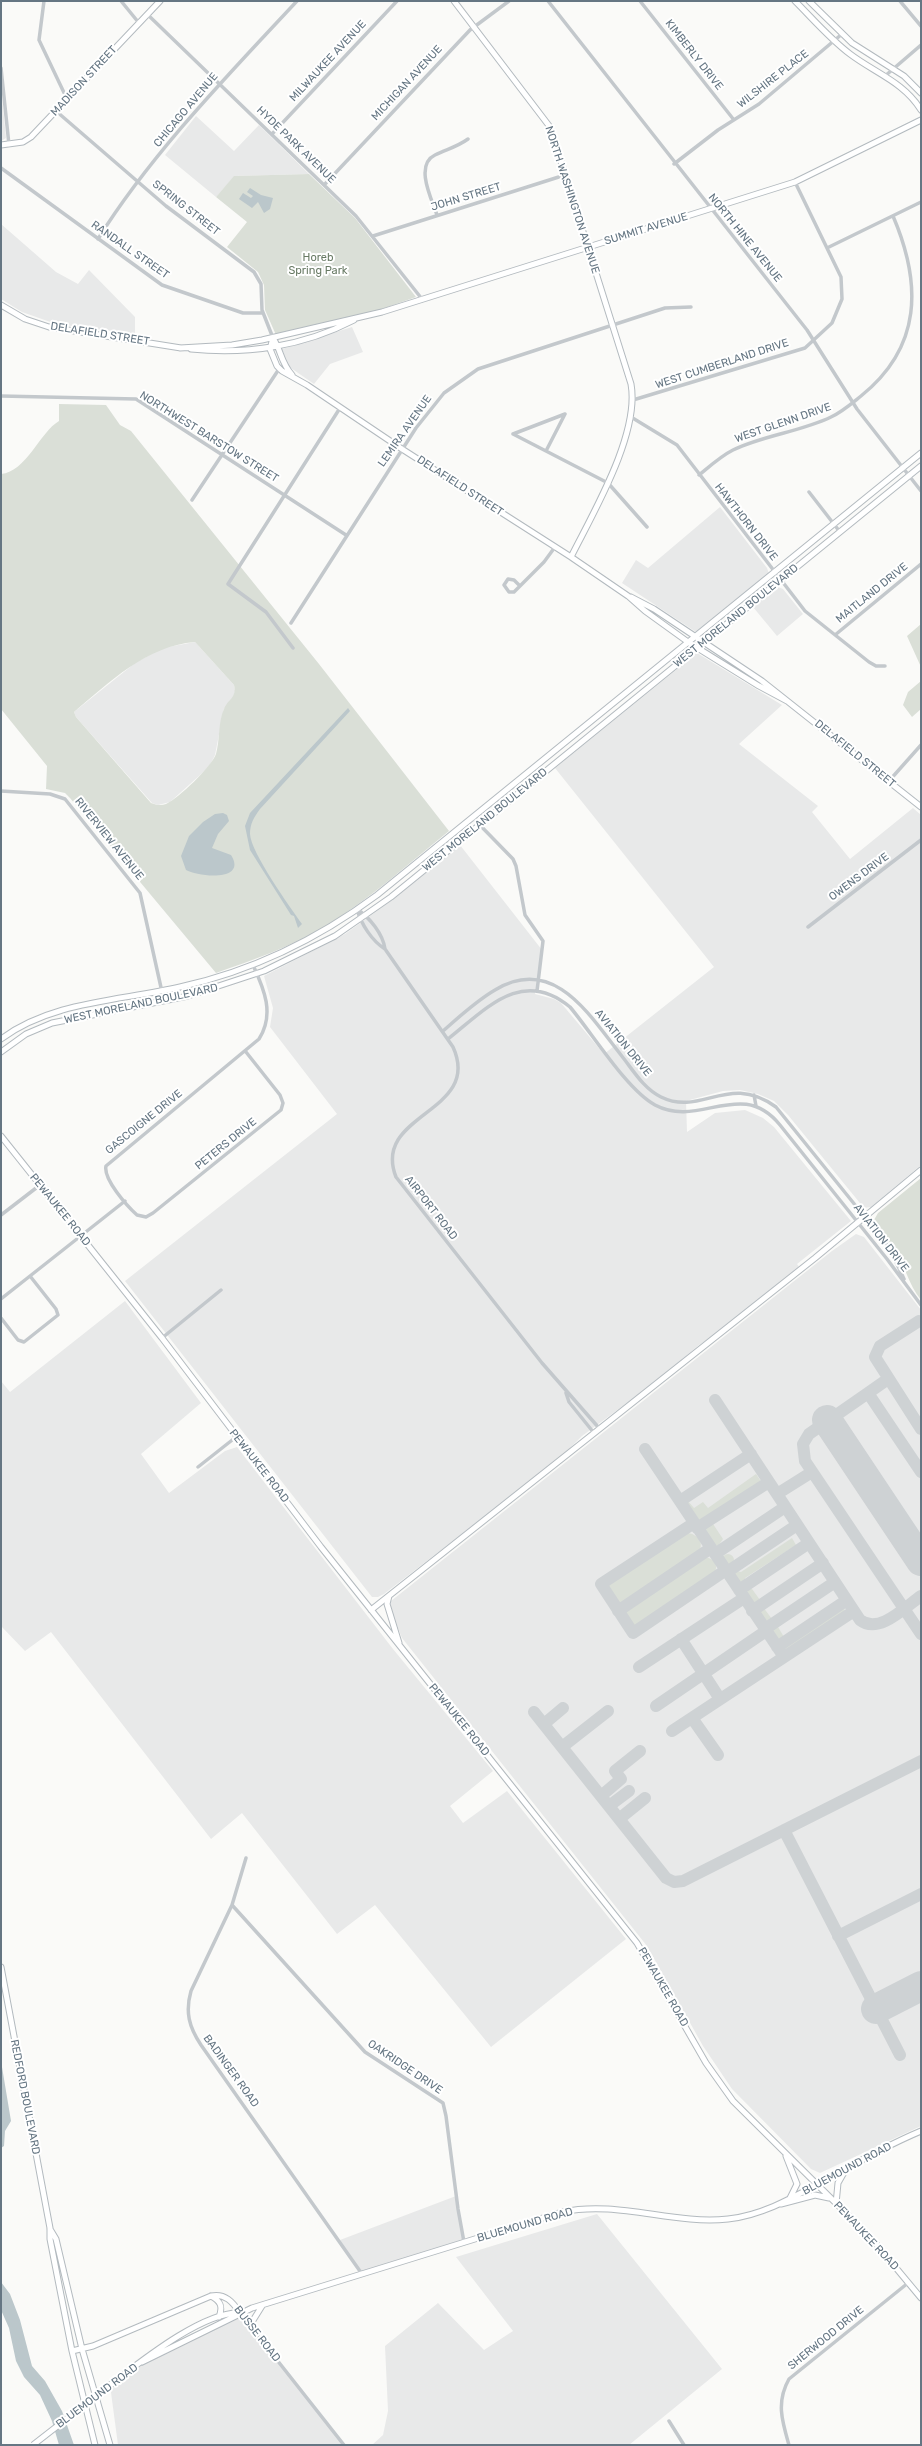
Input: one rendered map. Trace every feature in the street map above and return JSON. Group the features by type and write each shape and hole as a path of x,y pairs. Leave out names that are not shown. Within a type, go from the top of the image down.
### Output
{"street":[{"path":"44,1 38,40 67,99"},
{"path":"121,1 138,23"},
{"name":"MADISON STREET","path":"1,146 22,142 32,137 160,1"},
{"name":"CHICAGO AVENUE","path":"98,238 138,182 220,84 297,1"},
{"name":"MILWAUKEE AVENUE","path":"272,134 397,1"},
{"name":"NORTH WASHINGTON AVENUE","path":"454,1 549,125 631,384 633,400 631,417 608,483 570,557"},
{"name":"MICHIGAN AVENUE","path":"324,184 474,27 509,1"},
{"name":"NORTH HINE AVENUE","path":"548,1 674,164 711,208 814,340 853,403 921,491"},
{"name":"KIMBERLY DRIVE","path":"640,1 734,120"},
{"path":"795,1 835,42 858,60 885,76 909,94 921,110"},
{"path":"809,1 842,34 870,55 892,68 921,93"},
{"path":"900,1 921,26"},
{"name":"HYDE PARK AVENUE","path":"147,14 356,216 422,299"},
{"name":"WILSHIRE PLACE","path":"674,164 718,130 760,104 835,42 842,34"},
{"path":"885,76 892,68 921,45"},
{"path":"1,68 8,145"},
{"path":"909,94 917,88"},
{"name":"SPRING STREET","path":"56,111 178,215 254,272 261,284 263,313 273,338"},
{"name":"SUMMIT AVENUE","path":"273,338 362,316 422,299 795,182 921,120"},
{"path":"437,215 425,176 427,162 432,156 458,147 468,139"},
{"name":"RANDALL STREET","path":"1,168 162,285 243,313 263,313"},
{"name":"JOHN STREET","path":"373,236 565,175"},
{"name":"WEST CUMBERLAND DRIVE","path":"633,400 799,350 814,340 835,318 842,299 841,277 795,182"},
{"path":"827,248 921,202"},
{"name":"WEST GLENN DRIVE","path":"699,475 734,449 825,420 853,403 876,384 894,363 907,338 913,318 916,288 914,268 908,245 894,216"},
{"name":"DELAFIELD STREET","path":"1,305 25,319 49,327 180,348 229,351 270,349"},
{"name":"LEMIRA AVENUE","path":"291,623 402,449 436,401 467,375 491,363 612,324 665,308 691,307"},
{"name":"SUMMIT AVENUE","path":"270,349 345,325 362,316"},
{"path":"192,500 279,369 270,349 273,338"},
{"name":"DELAFIELD STREET","path":"180,348 232,345 273,338 279,346 282,364 293,377"},
{"name":"DELAFIELD STREET","path":"279,369 570,557 628,596 650,615 688,642 787,701 921,807"},
{"name":"NORTHWEST BARSTOW STREET","path":"1,396 133,398 346,535"},
{"path":"293,648 266,612 228,584 340,408"},
{"path":"546,451 565,414 513,434 608,483 647,527"},
{"name":"HAWTHORN DRIVE","path":"631,417 674,443 805,611 874,665 885,666"},
{"name":"WEST MORELAND BOULEVARD","path":"1,1039 27,1023 56,1012 162,991 199,982 253,965 326,930 357,909 399,876 921,453"},
{"name":"WEST MORELAND BOULEVARD","path":"1,1052 31,1032 64,1020 164,1001 201,992 257,974 293,958 330,938 360,919 406,884 921,466"},
{"path":"888,480 894,488"},
{"path":"809,492 840,532"},
{"path":"520,586 514,580 508,579 504,585 509,592 514,592 520,586 544,562 555,547"},
{"name":"MAITLAND DRIVE","path":"835,635 921,564"},
{"path":"746,595 752,603"},
{"name":"DELAFIELD STREET","path":"628,596 654,609 696,636 724,655 760,684"},
{"path":"650,615 654,609"},
{"path":"720,616 727,624"},
{"path":"669,628 673,621"},
{"path":"720,661 724,655"},
{"path":"659,666 665,673"},
{"path":"640,681 646,689"},
{"path":"596,717 602,725"},
{"path":"890,781 921,745"},
{"path":"553,752 560,759"},
{"path":"516,781 523,789"},
{"name":"RIVERVIEW AVENUE","path":"1,791 50,794 65,799 126,874 142,896 164,1001"},
{"path":"472,817 478,825 513,859 516,866 525,914 543,941 540,981 537,991"},
{"name":"OWENS DRIVE","path":"808,927 921,840"},
{"path":"399,876 406,884"},
{"name":"AIRPORT ROAD","path":"357,909 366,915 384,941 385,949"},
{"name":"AIRPORT ROAD","path":"357,909 360,919 378,945 385,949 443,1031 458,1060 456,1083 446,1096 399,1136 392,1155 393,1170 399,1183 566,1392 574,1398 599,1428"},
{"path":"326,930 330,938"},
{"name":"GASCOIGNE DRIVE","path":"125,1202 106,1176 105,1168 108,1163 246,1052 263,1033 268,1017 266,998 253,965"},
{"name":"AVIATION DRIVE","path":"443,1031 496,989 512,982 540,981 556,985 570,994 643,1083 661,1097 676,1102 694,1102 729,1092 754,1095 770,1102 783,1113 892,1252 907,1287"},
{"path":"199,982 201,992"},
{"name":"AVIATION DRIVE","path":"448,1039 487,1007 510,993 537,991 556,997 570,1007 641,1096 656,1106 675,1112 695,1112 734,1102 756,1106 776,1120 858,1222 921,1305"},
{"path":"481,1000 487,1007"},
{"path":"27,1023 31,1032"},
{"path":"604,1050 612,1044"},
{"name":"PETERS DRIVE","path":"125,1202 138,1216 150,1216 281,1110 283,1103 280,1095 246,1052"},
{"path":"621,1071 629,1065"},
{"path":"754,1095 756,1106"},
{"path":"694,1102 695,1112"},
{"name":"PEWAUKEE ROAD","path":"1,1136 162,1338 236,1437 371,1610 637,1943 706,2063 723,2088 784,2153 872,2239 921,2298"},
{"path":"371,1610 858,1222 921,1170"},
{"path":"825,1181 832,1175"},
{"path":"1,1215 40,1184"},
{"path":"1,1299 125,1202"},
{"path":"1,1318 18,1340 24,1342 57,1317 56,1309 30,1276"},
{"path":"162,1338 221,1290"},
{"name":"AIRPORT ROAD","path":"566,1392 569,1402 594,1433"},
{"path":"198,1467 236,1437"},
{"path":"389,1595 387,1604 400,1646"},
{"name":"BADINGER ROAD","path":"246,1858 232,1905 191,1991 187,2010 190,2026 201,2045 362,2274"},
{"name":"OAKRIDGE DRIVE","path":"232,1905 365,2052 443,2104 464,2242"},
{"name":"REDFORD BOULEVARD","path":"1,1967 50,2228 50,2240 72,2351 95,2445"},
{"name":"BLUEMOUND ROAD","path":"142,2362 225,2323 240,2313 262,2305 549,2215 578,2209 614,2208 686,2219 712,2220 744,2216 790,2199 846,2168 921,2131"},
{"path":"784,2153 797,2184 790,2199"},
{"path":"777,2205 789,2204 815,2195 823,2196 834,2202 838,2183 846,2168"},
{"name":"REDFORD BOULEVARD","path":"50,2228 56,2239 82,2349 110,2445"},
{"name":"SHERWOOD DRIVE","path":"789,2445 780,2406 782,2392 789,2379 908,2283"},
{"name":"BUSSE ROAD","path":"211,2296 219,2295 227,2298 344,2445"},
{"path":"72,2351 82,2349 211,2296 220,2303 222,2311 219,2317"},
{"path":"255,2333 252,2322 262,2305"},
{"name":"BLUEMOUND ROAD","path":"33,2445 110,2385 172,2340 219,2317 230,2313 240,2313"},
{"path":"669,2421 684,2445"}],"shaded area":[{"path":"1,86 6,138 1,141"},
{"path":"196,116 234,151 259,125 309,174 235,176 216,197 165,155"},
{"path":"250,188 261,195 273,198 270,209 264,213 258,202 252,208 239,199 243,193 251,198 253,196 247,192"},
{"path":"1,224 56,272 78,284 89,270 135,317 135,334 56,324 22,312 1,299"},
{"path":"352,327 363,352 330,364 314,384 288,366 282,349"},
{"path":"720,507 767,568 769,574 696,632 622,583 636,560 648,568"},
{"path":"778,587 783,589 803,614 777,636 753,607"},
{"path":"195,642 234,685 235,691 233,699 224,709 215,755 209,767 170,802 158,805 152,803 76,717 74,712 135,663 162,648"},
{"path":"697,653 782,705 739,744 818,806 812,812 850,859 913,808 921,815 921,1165 871,1207 864,1208 788,1115 774,1101 758,1094 740,1090 723,1091 686,1101 687,1132 715,1113 745,1110 763,1118 774,1127 851,1221 797,1264 800,1268 725,1328 699,1345 654,1383 582,1436 567,1451 384,1594 378,1597 372,1597 125,1281 337,1114 270,1027 273,1008 264,976 345,934 392,900 460,845 542,950 535,994 554,999 561,1003 604,1054 714,967 555,768"},
{"path":"348,708 350,711 260,809 254,818 251,827 250,834 252,843 257,854 272,880 302,924 298,928 294,916 291,915 250,850 245,826 250,813"},
{"path":"223,813 227,815 229,821 218,834 212,848 231,855 234,864 233,870 219,875 210,875 186,870 181,856 189,836 203,822 215,814"},
{"path":"856,1234 864,1237 921,1310 921,2126 820,2173 811,2169 732,2089 703,2046 647,1946 402,1638 390,1608 391,1601 832,1251"},
{"path":"125,1301 201,1403 141,1454 169,1493 225,1451 237,1447 393,1649 493,1771 450,1806 463,1823 507,1791 626,1939 491,2047 375,1905 337,1934 242,1813 211,1839 51,1632 25,1651 1,1626 1,1381 10,1392"},
{"path":"1,2061 11,2121 5,2131 4,2146 1,2148"},
{"path":"456,2196 464,2242 362,2274 340,2240"},
{"path":"597,2214 722,2369 629,2445 372,2445 383,2435 388,2411 385,2346 438,2303 484,2350 513,2331 456,2257"},
{"path":"1,2282 10,2294 20,2320 32,2366 45,2381 62,2411 74,2445 59,2445 52,2421 40,2395 24,2377 16,2361 9,2328 1,2310"},
{"path":"240,2313 344,2445 118,2445 110,2385 142,2362"}],"green space":[{"name":"Horeb Spring Park","path":"309,174 355,218 416,297 382,309 276,335 265,310 264,285 258,272 227,247 247,222 216,197 234,176"},
{"path":"59,404 106,405 120,425 131,431 319,664 449,831 373,893 324,927 285,947 216,973 70,798 65,793 46,789 47,766 1,709 1,474 10,472 18,466 52,426 59,421","holes":["195,642 234,685 235,689 233,696 222,714 217,749 213,760 186,789 172,801 162,805 151,803 76,717 74,712 130,667 160,650 177,645"]},
{"path":"921,624 921,667 907,636"},
{"path":"921,681 921,709 912,717 903,705 908,692"},
{"path":"921,1178 921,1300 897,1254 879,1231 874,1220 878,1213"},
{"path":"756,1474 762,1483 700,1524 698,1524 684,1504 687,1500 694,1508 703,1502 708,1508"},
{"path":"711,1521 723,1539 718,1546 711,1544 701,1529"},
{"path":"688,1533 696,1536 700,1541 701,1548 697,1555 622,1605 616,1603 607,1590 609,1584"},
{"path":"792,1538 796,1545 745,1578 745,1585 739,1584 733,1575 734,1570 741,1572"},
{"path":"728,1554 732,1556 734,1560 732,1564 728,1566 724,1564 722,1560 724,1556"},
{"path":"704,1557 711,1559 716,1564 716,1570 712,1576 637,1627 630,1625 624,1614 625,1609"},
{"path":"749,1588 752,1589 760,1600 758,1604 751,1603 746,1595"},
{"path":"763,1607 772,1619 770,1623 765,1623 758,1614 759,1610"},
{"path":"845,1608 843,1614 787,1651 784,1650 784,1648"},
{"path":"774,1627 778,1627 784,1637 780,1640 776,1640 771,1633"}],"taxiway":[{"path":"919,1321 880,1346 875,1357 921,1429"},
{"path":"868,1393 888,1379"},
{"path":"921,1472 868,1393 809,1434 803,1444 805,1461 921,1634"},
{"path":"715,1400 860,1620 867,1624 883,1622 892,1618 921,1596"},
{"path":"645,1449 784,1657"},
{"path":"680,1501 751,1454"},
{"path":"777,1494 812,1472"},
{"path":"697,1528 769,1482"},
{"path":"715,1554 785,1507"},
{"path":"694,1523 601,1584 633,1633 726,1570"},
{"path":"727,1572 797,1525"},
{"path":"739,1590 809,1543"},
{"path":"618,1611 711,1548"},
{"path":"752,1611 823,1563"},
{"path":"765,1629 835,1582"},
{"path":"639,1667 744,1598"},
{"path":"777,1647 847,1600"},
{"path":"672,1731 854,1611"},
{"path":"656,1706 766,1631"},
{"path":"681,1639 720,1699"},
{"path":"544,1724 563,1708"},
{"path":"562,1747 608,1711"},
{"path":"534,1712 666,1878 674,1882 683,1881 921,1761"},
{"path":"692,1718 718,1755"},
{"path":"601,1796 621,1779 615,1771 640,1751"},
{"path":"609,1806 629,1791"},
{"path":"619,1819 645,1798"},
{"path":"784,1830 900,2055"},
{"path":"838,1936 921,1894"}],"runway":[{"path":"827,1420 921,1561"},
{"path":"876,2009 921,1986"}]}
